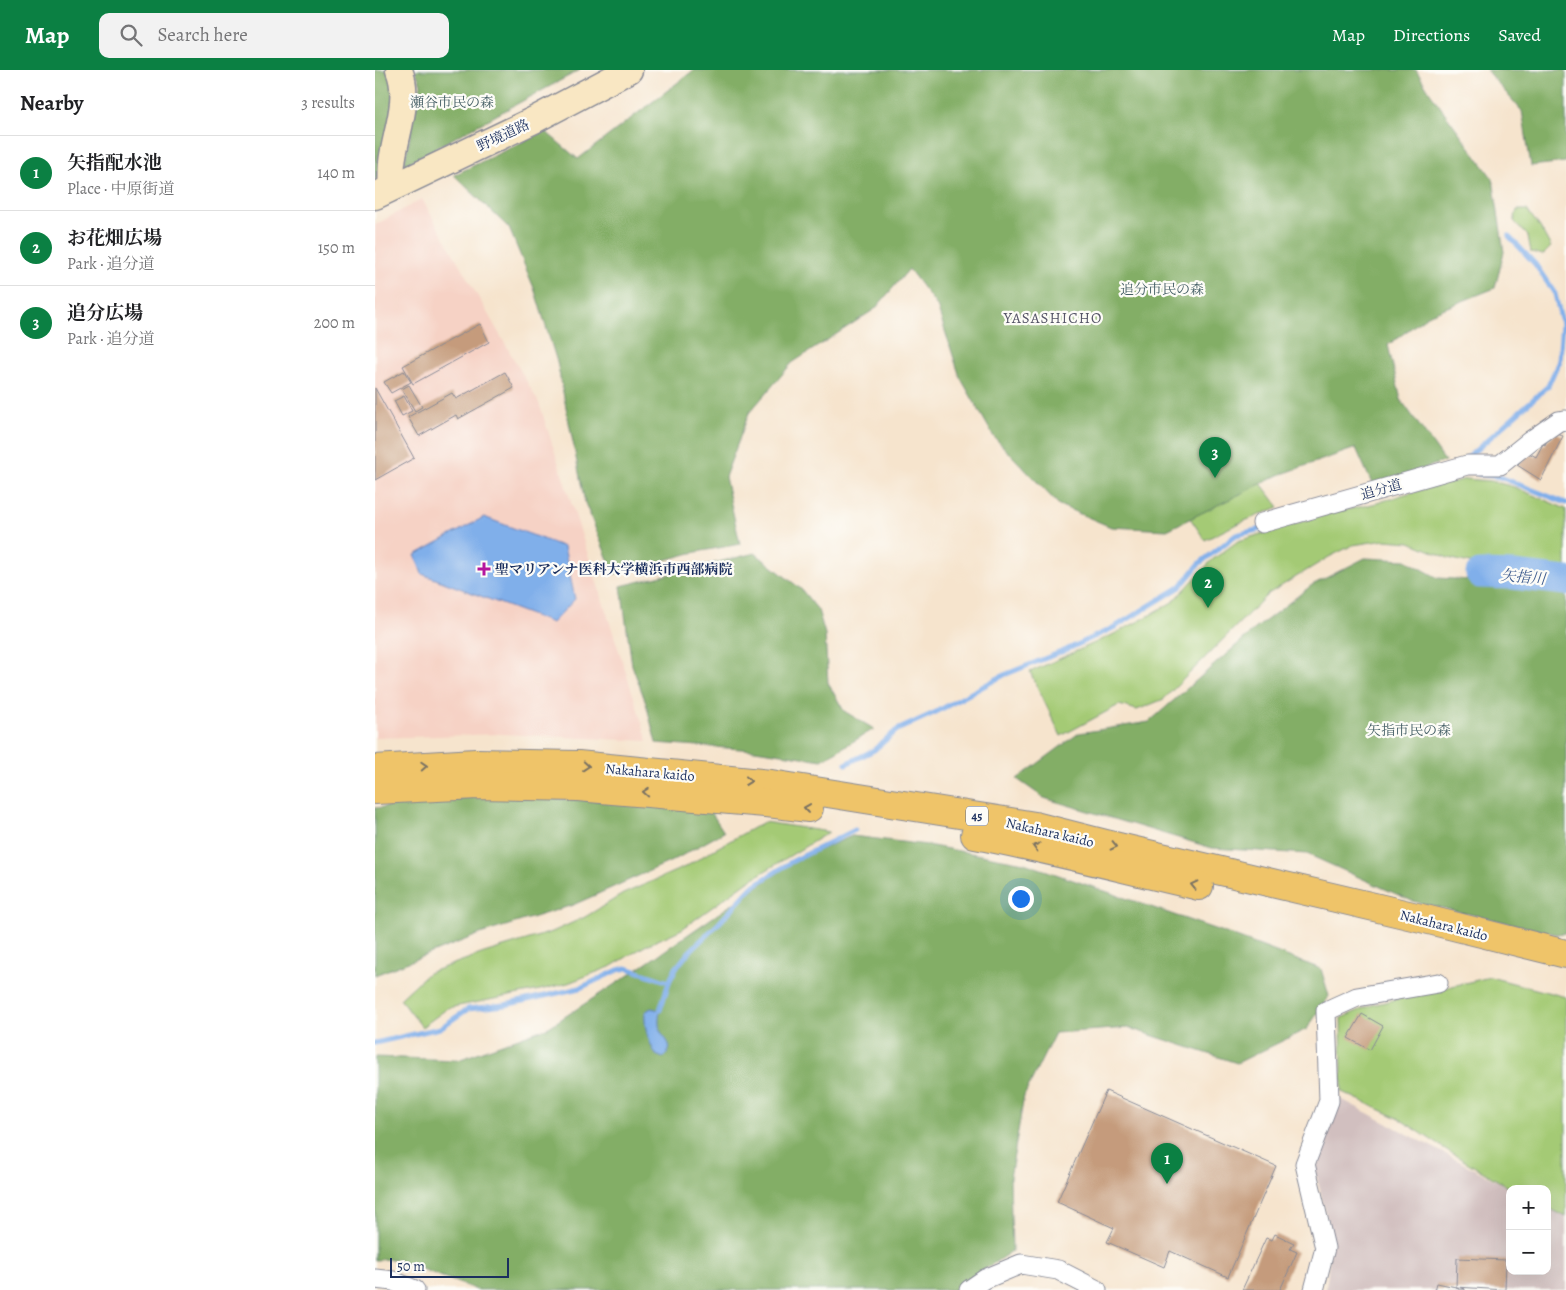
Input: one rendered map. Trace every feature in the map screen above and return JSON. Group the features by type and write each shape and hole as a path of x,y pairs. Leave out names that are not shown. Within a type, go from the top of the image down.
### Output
{"main road":[{"name":"Nakahara kaido","path":"375,769 476,763 578,765 771,784 1035,826 1566,954"},
{"name":"Nakahara kaido","path":"375,790 478,785 578,787 775,804 910,822 1029,845 1107,865 1566,970"}],"street":[{"path":"383,192 392,164 402,109 403,90 399,70"},
{"name":"野境道路","path":"383,192 534,120 629,70"},
{"name":"追分道","path":"1262,523 1467,465 1500,465 1529,441 1559,421 1566,420"},
{"path":"1315,1290 1325,1248 1305,1164 1329,1102 1326,1011 1357,997 1438,983"},
{"path":"969,1290 985,1279 1021,1264 1058,1270 1097,1290"},
{"path":"375,1279 393,1281 415,1290"}],"shaded area":[{"name":"聖マリアンナ医科大学横浜市西部病院","path":"422,199 539,403 648,741 501,734 375,738 375,225"},
{"path":"1341,1095 1341,1099 1506,1186 1506,1275 1551,1275 1551,1209 1566,1217 1566,1290 1326,1290 1332,1238 1315,1170"}],"green space":[{"name":"瀬谷市民の森","path":"375,70 391,70 395,103 377,179 375,180"},
{"name":"瀬谷市民の森","path":"415,70 580,70 404,165 421,84"},
{"name":"追分市民の森","path":"694,70 1416,70 1431,94 1493,179 1504,252 1495,288 1430,314 1388,345 1401,400 1445,461 1373,486 1356,448 1279,475 1167,530 1111,527 1059,505 994,437 960,377 937,306 909,269 875,309 792,363 749,413 725,477 740,544 691,553 614,574 585,503 557,362 534,288 509,228 454,175 545,131 578,159"},
{"path":"1486,70 1566,70 1566,162 1531,166 1522,111"},
{"path":"1517,210 1527,210 1540,227 1551,247 1543,255 1531,252 1528,236 1514,221"},
{"path":"1243,460 1279,507 1237,524 1205,540 1175,496"},
{"path":"1466,479 1491,481 1514,487 1566,509 1566,575 1474,564 1448,558 1410,542 1385,540 1353,545 1329,557 1268,594 1164,699 1137,710 1119,705 1061,736 1030,672 1110,636 1174,601 1212,560 1238,541 1324,515"},
{"path":"755,553 801,589 818,610 825,634 828,683 844,711 874,729 822,760 755,750 656,743 646,703 632,665 621,586"},
{"name":"矢指市民の森","path":"1365,558 1406,560 1438,578 1552,585 1566,590 1566,933 1556,934 1412,901 1307,854 1212,848 1044,798 1017,779 1079,733 1149,722 1255,629 1312,585"},
{"path":"479,796 667,803 711,812 724,832 674,860 573,905 483,933 375,975 375,808"},
{"path":"764,822 829,832 747,882 682,929 645,946 610,967 568,983 448,1008 422,1027 400,999 428,973 552,932 585,917 623,894 687,866"},
{"path":"852,836 927,845 1024,863 1223,932 1321,969 1329,996 1307,1029 1237,1063 1129,1028 1055,1033 1024,1096 1010,1178 1012,1251 954,1290 477,1290 395,1259 375,1260 375,1057 458,1060 549,1027 635,971 796,860"},
{"path":"1490,977 1566,997 1566,1217 1551,1209 1551,1185 1506,1185 1398,1118 1342,1092 1341,1018 1372,1005"}],"water":[{"path":"484,517 564,547 575,599 552,623 422,574 415,555"},
{"path":"651,1008 660,1010 660,1030 670,1047 663,1058 656,1055 647,1034 645,1012"}],"building":[{"path":"480,324 489,342 413,384 403,366"},
{"path":"404,371 411,382 391,393 384,382"},
{"path":"505,372 514,388 458,419 456,415 419,436 408,417 452,393 456,399"},
{"path":"409,385 422,407 415,411 402,389"},
{"path":"375,388 414,458 375,480"},
{"path":"404,396 412,411 402,416 394,401"},
{"path":"1557,433 1563,436 1541,480 1517,465 1529,453 1536,457 1543,444 1545,445 1547,440"},
{"path":"1362,1014 1383,1026 1370,1050 1348,1038"},
{"path":"1106,1091 1276,1166 1228,1277 1170,1251 1164,1267 1107,1242 1114,1228 1057,1202"},
{"path":"1275,1234 1294,1243 1290,1249 1297,1252 1280,1290 1242,1290 1266,1238 1272,1240"},
{"path":"1457,1258 1506,1260 1505,1290 1456,1287"},
{"path":"1437,1283 1465,1289 1465,1290 1435,1290"}],"waterway":[{"path":"1466,459 1548,386 1559,361 1562,324 1555,294 1535,264 1509,236"},
{"path":"1479,474 1500,477 1566,503"},
{"path":"846,764 874,750 897,730 936,712 1004,675 1066,650 1115,627 1180,587 1200,563 1236,535 1261,529"},
{"name":"矢指川","path":"1480,574 1513,575 1566,581"},
{"path":"375,1043 440,1028 468,1009 505,1005 580,988 618,970 627,968 669,982 676,968 689,952 752,887 791,862 855,830"},
{"path":"660,1010 669,982"}],"place":[{"name":"追分広場","path":"1215,478"},
{"name":"聖マリアンナ医科大学横浜市西部病院","path":"484,569"},
{"name":"お花畑広場","path":"1208,608"},
{"name":"矢指配水池","path":"1167,1184"}],"district":[{"name":"YASASHICHO","path":"1053,318"}]}
